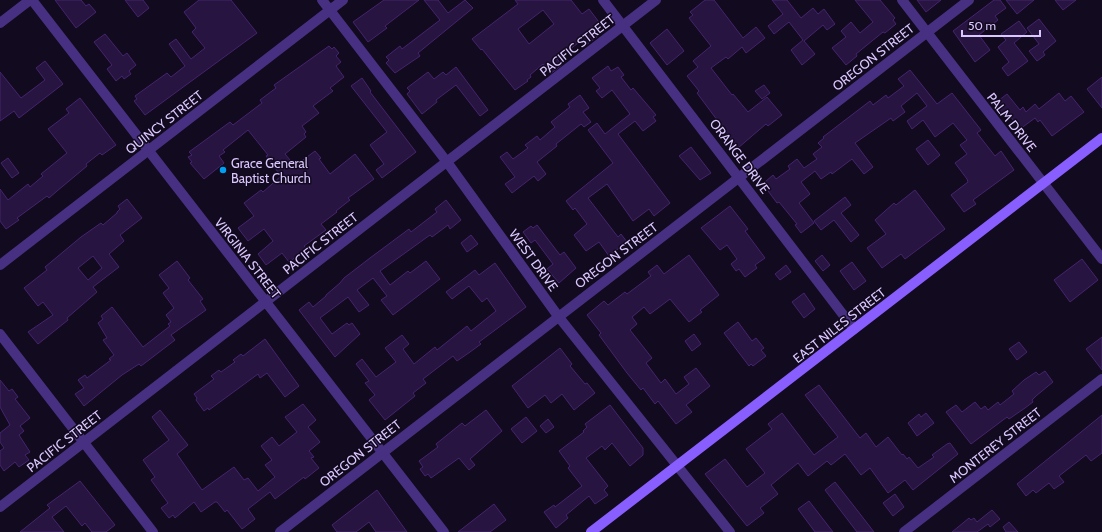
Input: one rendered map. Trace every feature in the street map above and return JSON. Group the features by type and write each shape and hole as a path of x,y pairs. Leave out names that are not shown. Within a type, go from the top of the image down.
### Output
{"main road":[{"name":"EAST NILES STREET","path":"591,532 1102,138"}],"street":[{"path":"0,23 31,0"},
{"name":"VIRGINIA STREET","path":"31,0 444,532"},
{"name":"WEST DRIVE","path":"322,0 447,162 558,316 730,532"},
{"name":"QUINCY STREET","path":"0,265 343,0"},
{"name":"ORANGE DRIVE","path":"603,0 854,329"},
{"name":"PACIFIC STREET","path":"0,507 656,0"},
{"name":"PALM DRIVE","path":"902,0 1102,259"},
{"name":"OREGON STREET","path":"280,532 969,0"},
{"path":"0,334 153,532"},
{"name":"MONTEREY STREET","path":"904,532 1102,379"}],"building":[{"path":"55,0 81,0 86,6 89,4 96,12 76,28"},
{"path":"125,0 143,0 149,8 138,17"},
{"path":"199,0 231,0 257,33 145,115 134,101 137,99 135,96 167,73 171,77 185,66 169,44 176,39 191,59 205,48 192,32 196,28 184,12"},
{"path":"384,0 419,0 385,26 387,28 368,42 353,22"},
{"path":"424,0 438,0 448,13 465,0 473,8 418,53 420,56 395,73 386,63 389,60 386,57 400,46 402,49 440,20"},
{"path":"515,0 571,0 582,14 589,9 602,26 594,33 597,37 586,45 582,40 557,59 562,65 550,74 543,64 530,75 531,77 527,80 528,81 515,90 472,39 518,4","holes":["543,10 554,24 529,44 518,29"]},
{"path":"705,0 714,0 743,38 756,27 765,38 746,53 742,47 728,59 726,57 711,68 732,95 733,94 748,112 767,97 782,115 768,126 766,124 738,148 697,93 699,91 687,76 698,67 693,61 711,46 689,18 693,15 690,12"},
{"path":"772,0 787,0 801,18 813,8 818,14 824,9 835,24 827,30 823,25 804,41 815,54 802,65 791,50 803,40 789,22 774,34 768,26 783,14"},
{"path":"855,0 880,0 895,18 893,20 896,24 885,33 883,32 856,54 857,56 846,65 832,48 846,37 841,31 851,22 860,33 873,22"},
{"path":"917,0 941,0 926,12"},
{"path":"994,0 1000,0 1006,8 995,16 998,20 979,35 990,50 975,62 953,31"},
{"path":"1006,0 1034,0 1017,14"},
{"path":"1055,0 1076,0 1063,10"},
{"path":"1039,19 1056,41 1043,52 1045,55 1037,61 1029,51 1039,44 1027,28"},
{"path":"1019,21 1027,32 1014,43 1028,61 1008,76 1002,68 1009,62 998,47 1006,40 1001,34"},
{"path":"667,29 684,51 667,65 650,43"},
{"path":"105,34 123,56 127,53 136,65 129,71 131,74 124,79 122,76 116,81 107,69 112,65 94,42"},
{"path":"329,46 332,49 334,47 339,53 336,56 341,62 336,66 344,77 330,88 333,91 313,106 319,113 302,126 306,132 304,134 306,137 285,154 295,166 315,151 321,158 319,159 330,174 355,154 374,179 348,198 350,200 321,224 326,230 304,246 307,249 289,262 282,253 266,265 258,254 273,241 264,229 248,241 238,228 254,216 244,203 261,190 263,192 281,176 266,156 268,155 248,130 223,150 225,152 219,156 224,163 204,179 190,163 192,162 188,157 192,155 189,152 230,122 233,125 262,103 260,100 276,88 274,85"},
{"path":"45,61 63,84 19,118 14,111 0,121 0,72 21,98 45,80 36,68"},
{"path":"608,66 611,71 618,67 624,75 621,77 631,90 633,88 656,115 653,117 656,121 643,131 635,121 618,134 670,203 654,216 649,209 633,221 607,184 588,198 618,237 621,234 627,242 609,256 599,242 586,251 574,235 587,224 575,208 573,210 566,201 613,163 588,130 597,123 605,134 630,114 612,90 602,98 596,91 600,88 592,78"},
{"path":"456,67 488,110 480,116 456,85 436,100 437,102 422,114 407,94 410,91 407,88 428,72 434,79 443,72 446,75"},
{"path":"910,70 937,104 952,93 981,130 977,133 995,156 1001,151 1014,170 973,200 976,204 964,212 951,195 968,182 955,163 967,154 960,145 967,140 953,123 935,137 923,120 912,129 907,121 927,106 917,93 901,106 905,112 893,121 891,118 855,143 873,167 864,174 852,159 832,174 831,172 821,179 815,171 801,182 810,194 799,203 814,223 801,233 795,225 797,224 779,202 777,203 765,187 767,185 765,182 773,175 776,179 790,169 788,166 797,159 804,168 817,159 813,154 822,147 818,143 824,138 823,137 870,101 873,105 886,95 888,98 904,86 898,79"},
{"path":"1102,77 1102,108 1087,89"},
{"path":"362,78 371,91 370,92 416,152 382,178 376,170 384,164 370,145 387,132 351,86"},
{"path":"764,85 770,93 762,99 755,91"},
{"path":"1059,93 1065,101 1071,96 1084,112 1052,136 1040,120 1038,122 1035,118 1020,129 1007,112 1002,116 994,104 1007,94 1020,110 1023,107 1026,112 1035,104 1039,109"},
{"path":"580,95 589,108 583,112 591,122 584,127 581,124 556,144 557,146 537,162 546,174 538,181 534,176 512,193 505,184 515,177 500,157 507,152 513,159 528,148 525,145 537,136 540,140 555,127 551,122 570,107 568,104"},
{"path":"80,98 116,145 102,155 100,153 49,198 47,196 17,218 19,220 6,229 0,221 0,189 8,200 28,184 30,187 43,176 41,174 67,153 48,129 69,113 66,109"},
{"path":"928,140 940,155 928,165 916,149"},
{"path":"691,147 711,173 700,180 679,156"},
{"path":"8,158 19,173 12,178 1,163"},
{"path":"915,190 945,229 905,259 901,254 882,268 867,248 886,234 875,220 894,203 896,205"},
{"path":"845,197 851,205 841,213 859,235 851,242 834,220 821,230 814,221"},
{"path":"127,199 142,218 120,235 124,241 109,254 119,267 93,287 97,292 67,318 68,320 38,344 28,332 53,315 43,302 38,306 24,288 47,270 45,267 81,237 101,223 103,225 117,213 120,209 118,206","holes":["93,256 102,268 88,280 78,268"]},
{"path":"446,200 461,220 450,229 448,225 432,237 430,235 380,271 390,285 408,271 410,273 426,261 440,279 393,315 381,300 387,296 373,278 357,290 369,305 359,312 348,297 320,318 332,334 347,323 349,325 352,323 360,334 335,357 299,310 309,302 313,307 344,278 370,258 409,229 411,232 437,212 435,209"},
{"path":"730,206 748,229 745,231 765,258 755,265 757,268 745,277 739,269 736,271 731,264 737,259 727,245 720,250 701,228"},
{"path":"537,225 560,255 564,252 576,268 559,283 547,269 553,264 535,240 531,243 523,232 531,226 533,228"},
{"path":"471,235 478,244 467,252 461,243"},
{"path":"689,255 719,295 700,310 702,312 689,322 670,299 650,314 644,307 632,317 637,324 630,330 652,358 646,363 661,383 665,379 676,394 689,384 684,377 696,368 710,386 686,405 692,412 676,424 658,401 655,404 643,388 641,390 627,373 599,335 601,333 587,315 604,301 608,305 625,292 627,294 651,276 648,272 657,265 664,274"},
{"path":"822,255 830,265 823,271 815,261"},
{"path":"1082,259 1098,280 1070,302 1054,280"},
{"path":"177,261 190,278 188,280 203,299 200,301 206,310 171,335 175,340 141,366 139,364 122,375 84,406 75,394 84,388 78,380 85,375 87,378 111,360 109,359 114,355 103,340 107,338 98,323 103,319 101,316 112,307 143,347 170,326 168,324 171,322 166,315 174,308 163,293 169,288 159,275"},
{"path":"852,262 866,281 854,290 840,271"},
{"path":"495,263 526,307 479,342 481,344 470,352 457,361 453,356 423,379 426,383 413,393 415,396 385,420 369,400 375,395 365,383 369,381 356,364 362,359 376,377 396,362 385,348 402,335 409,344 403,349 414,364 435,347 437,350 467,326 471,331 496,311 487,298 482,302 469,286 452,299 446,292 475,270 479,275"},
{"path":"786,265 791,272 780,280 775,274"},
{"path":"804,293 815,309 804,318 792,302"},
{"path":"738,322 752,341 756,338 764,348 761,350 766,356 753,366 751,364 749,366 724,333"},
{"path":"694,334 701,344 692,351 685,341"},
{"path":"1102,337 1102,370 1086,349"},
{"path":"265,339 299,386 285,397 267,373 260,378 258,374 209,410 208,408 204,411 196,400 197,398 194,394 214,379 211,376 219,370 221,372 235,362 233,360 241,354 243,356"},
{"path":"1019,342 1027,352 1017,360 1009,349"},
{"path":"560,348 572,364 570,366 585,384 587,383 595,393 574,410 562,394 551,403 545,395 528,408 512,386"},
{"path":"1045,371 1053,382 1032,400 1033,402 1009,419 1007,417 971,444 946,412 956,405 962,412 975,402 981,409 985,406 988,410 998,402 1000,405 1014,394 1012,391 1024,380 1036,372 1039,375"},
{"path":"0,380 9,391 12,389 18,397 15,399 30,418 20,426 24,431 19,435 30,452 25,455 29,460 19,467 15,462 4,471 0,465 0,451 4,448 0,442 0,433 10,425 0,407"},
{"path":"819,385 860,438 866,433 876,447 888,437 902,455 903,454 907,459 909,457 918,468 934,457 932,455 947,444 950,443 958,454 913,490 905,480 888,493 870,468 861,475 845,454 831,465 827,461 808,476 798,463 771,485 778,494 760,508 764,513 747,526 705,474 725,459 747,487 765,473 746,449 772,429 768,424 782,413 814,455 838,437 805,395"},
{"path":"303,404 316,420 308,427 320,442 309,451 314,457 311,458 319,468 305,479 304,477 275,499 270,492 248,509 255,519 242,529 227,510 225,512 217,502 201,512 194,502 175,518 173,515 169,518 161,508 168,503 151,480 155,477 143,460 169,440 152,417 160,410 188,445 177,454 202,490 234,467 244,480 248,478 258,491 275,477 265,465 272,460 261,446 272,437 279,446 297,432 285,417"},
{"path":"610,405 643,448 643,455 630,466 612,443 605,450 602,446 586,458 608,486 604,490 608,495 595,504 589,496 566,515 568,518 556,528 544,512 554,505 555,507 582,486 568,468 570,466 559,451 584,432 583,431 587,427 585,424"},
{"path":"486,410 502,431 470,459 475,465 469,470 459,458 431,478 428,474 425,476 420,469 423,467 419,461 438,447 436,444 462,423 465,426"},
{"path":"926,413 934,423 917,436 908,423 919,414 921,417"},
{"path":"1102,415 1102,453 1091,461 1086,455 1059,476 1064,482 1054,489 1049,483 1036,493 1033,490 1026,496 1017,484"},
{"path":"526,417 537,431 522,443 511,429"},
{"path":"548,419 554,427 546,433 540,426"},
{"path":"80,481 115,525 106,532 92,532 85,523 82,526 66,506 52,517 64,532 20,532 50,508 47,505"},
{"path":"835,482 874,532 857,532 825,490"},
{"path":"377,490 407,532 376,532 369,522 356,532 337,532 332,525"},
{"path":"895,494 904,507 893,516 883,503"},
{"path":"809,501 833,532 815,532 798,509"},
{"path":"494,504 506,520 490,532 458,532"},
{"path":"992,510 1000,519 990,527 988,524 977,532 952,532 969,518 971,520 974,518 977,522"},
{"path":"1009,522 1018,532 1006,532 1003,527"}],"place":[{"name":"Grace General Baptist Church","path":"223,170"}]}
